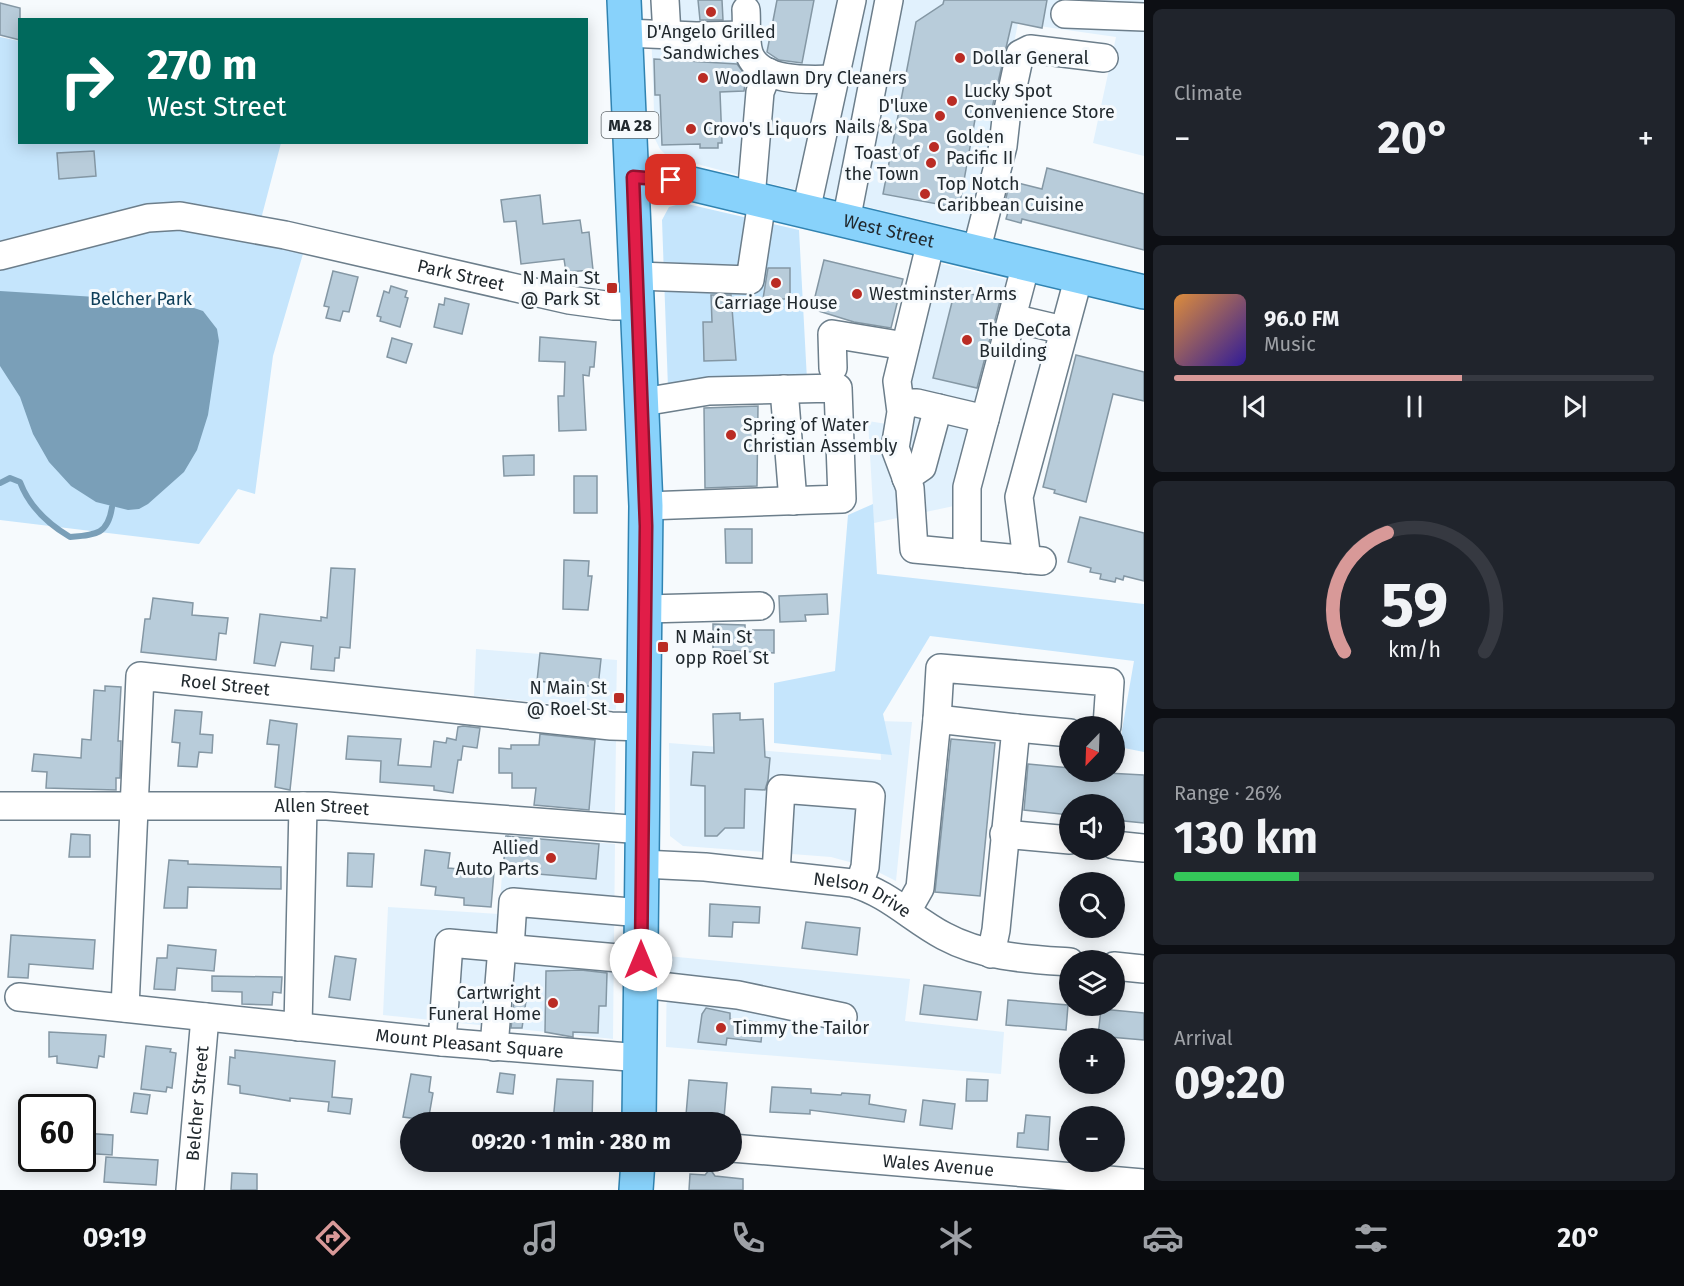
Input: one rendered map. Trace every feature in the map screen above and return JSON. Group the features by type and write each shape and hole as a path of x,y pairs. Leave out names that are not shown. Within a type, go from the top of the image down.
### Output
{"main road":[{"name":"MA 28","path":"624,0 646,506 639,1112"},
{"name":"West Street","path":"633,177 671,180 756,199 1144,292"},
{"path":"636,1190 637,1172"}],"street":[{"path":"665,0 667,35"},
{"path":"806,211 852,0"},
{"path":"846,221 889,0"},
{"path":"1065,14 1144,17"},
{"path":"626,33 667,35 747,22 751,59 768,72 807,80 835,79"},
{"path":"976,252 1003,146 1006,119 1020,54 1030,50 1104,58"},
{"path":"756,199 760,92 768,72"},
{"name":"Park Street","path":"0,256 148,218 180,216 285,235 569,300 613,306 638,291 750,280 756,199"},
{"path":"931,242 897,381 901,403 895,448 911,500 914,549 1034,561 1019,497 1063,330 1080,276"},
{"path":"966,554 967,487 1026,264"},
{"path":"1012,318 1063,330"},
{"path":"833,368 832,334 905,346"},
{"path":"643,402 709,392 838,388 842,500 646,506"},
{"path":"784,389 793,501"},
{"path":"901,403 938,408 985,419"},
{"path":"906,478 922,467 938,408"},
{"path":"646,609 760,606"},
{"path":"907,911 920,888 940,668 1110,682 1108,716"},
{"name":"Roel Street","path":"125,1008 140,676 611,726 644,727"},
{"path":"937,719 1059,732"},
{"path":"991,954 995,938 1016,728"},
{"path":"776,873 782,789 871,796 865,867 860,885"},
{"name":"Allen Street","path":"0,806 373,808 643,830"},
{"path":"297,1027 303,806"},
{"path":"1004,834 1059,839"},
{"path":"1125,846 1144,848"},
{"name":"Nelson Drive","path":"642,864 776,873 860,885 876,891 942,935 991,954 1059,961"},
{"path":"494,1047 513,902 642,913"},
{"path":"442,1042 449,943 506,948 641,972 843,1017"},
{"path":"1125,967 1144,969"},
{"name":"Mount Pleasant Square","path":"19,997 442,1042 641,1058"},
{"name":"Belcher Street","path":"190,1190 205,1017"},
{"name":"Wales Avenue","path":"742,1149 1144,1184"}],"shaded area":[{"path":"650,0 1144,0 1144,156 1093,143 1116,37 1018,23 999,118 972,232 667,156 655,139"},
{"path":"926,260 1009,280 968,503 874,523 868,421 893,425"},
{"path":"113,290 173,301 203,311 217,329 219,341 208,415 197,450 184,472 148,504 139,509 128,510 96,502 71,486 49,462 33,434 20,397 0,366 0,291 96,297"},
{"path":"476,649 617,660 616,710 474,696"},
{"path":"879,721 912,722 896,881 868,867 831,857 683,846 670,836 669,743 881,760"},
{"path":"541,732 616,739 615,812 534,805"},
{"path":"505,835 615,844 613,1039 383,1015 388,907 499,914"},
{"path":"667,956 910,979 905,1021 1004,1032 1001,1074 666,1047"}],"green space":[{"name":"Belcher Park","path":"0,37 18,41 18,144 281,144 261,219 305,247 273,356 255,494 238,489 199,544 0,520"},
{"path":"683,203 799,230 807,380 668,388 662,220 669,207"},
{"path":"873,504 877,574 1144,604 1144,752 1125,748 1124,716 1134,661 930,636 883,714 892,755 774,743 774,683 835,671 848,515"}],"building":[{"name":"D'Angelo Grilled Sandwiches","path":"698,0 722,0 723,20 700,20"},
{"path":"777,0 814,0 802,63 779,60 767,52"},
{"path":"944,0 1047,0 1042,28 1012,22 990,117 976,114 959,208 883,194 916,22 943,4"},
{"path":"0,3 20,8 18,40 0,35"},
{"path":"654,59 737,64 746,76 744,91 720,92 722,143 718,143 718,148 700,148 700,144 662,145 660,95 655,95"},
{"path":"94,151 96,176 59,179 57,153"},
{"path":"1047,168 1144,194 1144,250 1022,219 1021,223 1006,219 1008,212 1003,211 1010,181 1042,189"},
{"path":"540,195 543,224 580,220 582,233 589,232 593,270 566,272 564,259 521,264 516,221 504,222 501,200"},
{"name":"Westminster Arms","path":"824,260 903,279 891,328 854,322 812,309"},
{"name":"Carriage House","path":"768,268 790,268 790,299 763,299"},
{"path":"333,271 358,277 349,312 343,311 340,321 326,318 329,307 324,306"},
{"path":"391,286 407,291 405,297 408,298 400,327 380,321 381,317 377,316 384,291 389,293"},
{"name":"The DeCota Building","path":"955,290 1000,301 977,388 933,378"},
{"path":"711,295 731,295 736,360 704,361 703,322 712,322"},
{"path":"445,298 469,304 462,334 434,327 439,304 444,305"},
{"path":"540,337 596,342 594,367 590,367 589,376 583,375 586,430 559,431 558,396 564,396 565,362 539,361"},
{"path":"392,338 412,344 406,363 387,357"},
{"path":"1076,355 1144,372 1144,401 1113,394 1086,502 1054,493 1055,490 1043,487"},
{"name":"Spring of Water Christian Assembly","path":"758,406 757,486 705,488 704,408"},
{"path":"534,455 534,475 504,476 503,456"},
{"path":"574,476 597,476 597,513 574,513"},
{"path":"1080,517 1144,533 1144,581 1124,576 1123,580 1116,578 1115,582 1100,579 1101,574 1090,572 1091,568 1068,562"},
{"path":"725,529 752,529 752,563 726,563"},
{"path":"564,560 589,561 588,576 592,576 588,610 563,609"},
{"path":"331,568 355,569 350,648 340,647 339,658 335,658 334,671 311,669 313,646 281,642 275,666 254,663 260,614 321,621 321,617 327,618"},
{"path":"827,594 828,614 805,615 806,621 780,622 779,596"},
{"path":"153,598 193,603 192,615 228,618 226,634 219,633 216,660 141,652 145,619 150,619"},
{"path":"713,624 745,625 745,630 774,630 774,653 713,650"},
{"path":"540,653 601,659 598,687 537,681"},
{"path":"105,686 121,687 118,741 121,741 120,778 116,778 116,790 46,788 47,772 32,771 34,754 81,758 82,739 91,740 94,690 105,691"},
{"path":"175,710 202,712 200,734 213,735 212,753 199,752 197,767 178,766 180,743 172,742"},
{"path":"740,713 740,720 763,719 765,757 770,758 768,780 765,790 745,789 744,828 725,828 717,836 705,836 705,786 691,785 693,752 714,753 713,714"},
{"path":"270,720 297,724 290,790 275,787 279,745 267,744"},
{"path":"458,727 480,728 477,748 463,746 461,760 458,760 453,793 434,790 434,786 380,782 381,761 346,759 348,736 401,739 398,765 431,767 434,741 446,743 447,738 456,740"},
{"path":"540,734 595,740 589,810 534,805 536,788 512,788 512,773 499,773 499,748 511,749 511,745 539,745"},
{"path":"951,739 995,743 980,896 935,892"},
{"path":"1028,764 1059,767 1059,782 1125,782 1125,774 1144,775 1144,823 1125,821 1125,794 1059,794 1059,814 1024,810"},
{"path":"71,834 90,835 90,857 69,857"},
{"name":"Allied Auto Parts","path":"506,836 599,844 596,879 503,871"},
{"path":"425,850 450,853 448,868 494,872 491,907 464,905 464,898 435,895 436,887 421,885"},
{"path":"348,853 374,854 372,887 347,886"},
{"path":"169,860 188,861 188,864 281,867 281,889 188,887 187,908 164,908"},
{"path":"710,904 760,907 759,923 733,922 732,937 709,936"},
{"path":"806,922 860,928 857,955 802,948"},
{"path":"11,935 95,940 93,969 29,964 28,978 8,977"},
{"path":"168,945 216,950 214,971 177,968 175,990 154,989 157,958 167,958"},
{"path":"335,956 356,959 350,1000 329,997"},
{"name":"Cartwright Funeral Home","path":"581,970 607,973 606,1006 599,1006 598,1033 573,1032 573,1037 545,1032 546,971"},
{"path":"212,976 282,977 281,993 273,992 272,1005 242,1004 242,992 212,991"},
{"path":"924,985 981,992 977,1020 920,1014"},
{"path":"1008,1000 1059,1004 1059,1016 1067,1016 1066,1028 1059,1029 1006,1025"},
{"path":"514,1001 526,1001 522,1028 511,1028"},
{"path":"706,1008 730,1013 730,1019 763,1023 761,1042 727,1038 726,1045 698,1042 702,1014"},
{"path":"1125,1011 1144,1013 1144,1040 1125,1038 1125,1028 1099,1028 1100,1016 1125,1016"},
{"path":"49,1032 106,1035 104,1057 99,1056 97,1068 57,1063 57,1056 49,1057"},
{"path":"146,1046 171,1049 170,1052 176,1053 172,1088 167,1087 166,1092 141,1089"},
{"path":"235,1050 335,1061 332,1097 352,1099 350,1114 328,1111 329,1102 290,1098 290,1101 240,1093 240,1086 228,1084 230,1057 235,1058"},
{"path":"500,1073 515,1075 513,1094 497,1092"},
{"path":"411,1074 431,1077 429,1092 433,1093 430,1112 404,1112"},
{"path":"557,1079 593,1081 592,1112 554,1112"},
{"path":"967,1079 988,1080 987,1101 966,1101"},
{"path":"689,1080 727,1083 725,1112 686,1112"},
{"path":"772,1087 811,1089 811,1093 870,1095 869,1104 906,1110 904,1122 810,1110 810,1114 770,1112"},
{"path":"134,1093 150,1095 147,1114 131,1112"},
{"path":"923,1100 955,1104 952,1129 920,1125"},
{"path":"1026,1115 1050,1117 1048,1150 1017,1147 1018,1133 1024,1133"},
{"path":"96,1134 113,1135 112,1155 96,1154"},
{"path":"106,1157 158,1160 156,1185 104,1182"},
{"path":"712,1172 715,1176 743,1179 743,1190 689,1190 690,1174 705,1175"},
{"path":"232,1173 257,1174 257,1190 231,1190"}],"waterway":[{"path":"0,483 10,478 20,482 40,514 70,537 99,532 107,523 112,507"}],"place":[{"name":"D'Angelo Grilled Sandwiches","path":"711,12"},
{"name":"Dollar General","path":"960,58"},
{"name":"Woodlawn Dry Cleaners","path":"703,78"},
{"name":"Lucky Spot Convenience Store","path":"952,101"},
{"name":"D'luxe Nails & Spa","path":"940,116"},
{"name":"Crovo's Liquors","path":"691,129"},
{"name":"Golden Pacific II","path":"934,147"},
{"name":"Toast of the Town","path":"931,163"},
{"name":"Top Notch Caribbean Cuisine","path":"925,194"},
{"name":"Carriage House","path":"776,283"},
{"name":"N Main St @ Park St","path":"612,288"},
{"name":"Westminster Arms","path":"857,294"},
{"name":"The DeCota Building","path":"967,340"},
{"name":"Spring of Water Christian Assembly","path":"731,435"},
{"name":"N Main St opp Roel St","path":"663,647"},
{"name":"N Main St @ Roel St","path":"619,698"},
{"name":"Allied Auto Parts","path":"551,858"},
{"name":"Cartwright Funeral Home","path":"553,1003"},
{"name":"Timmy the Tailor","path":"721,1028"}],"route":[{"path":"641,960 646,526 643,394 633,177 671,180"}]}
